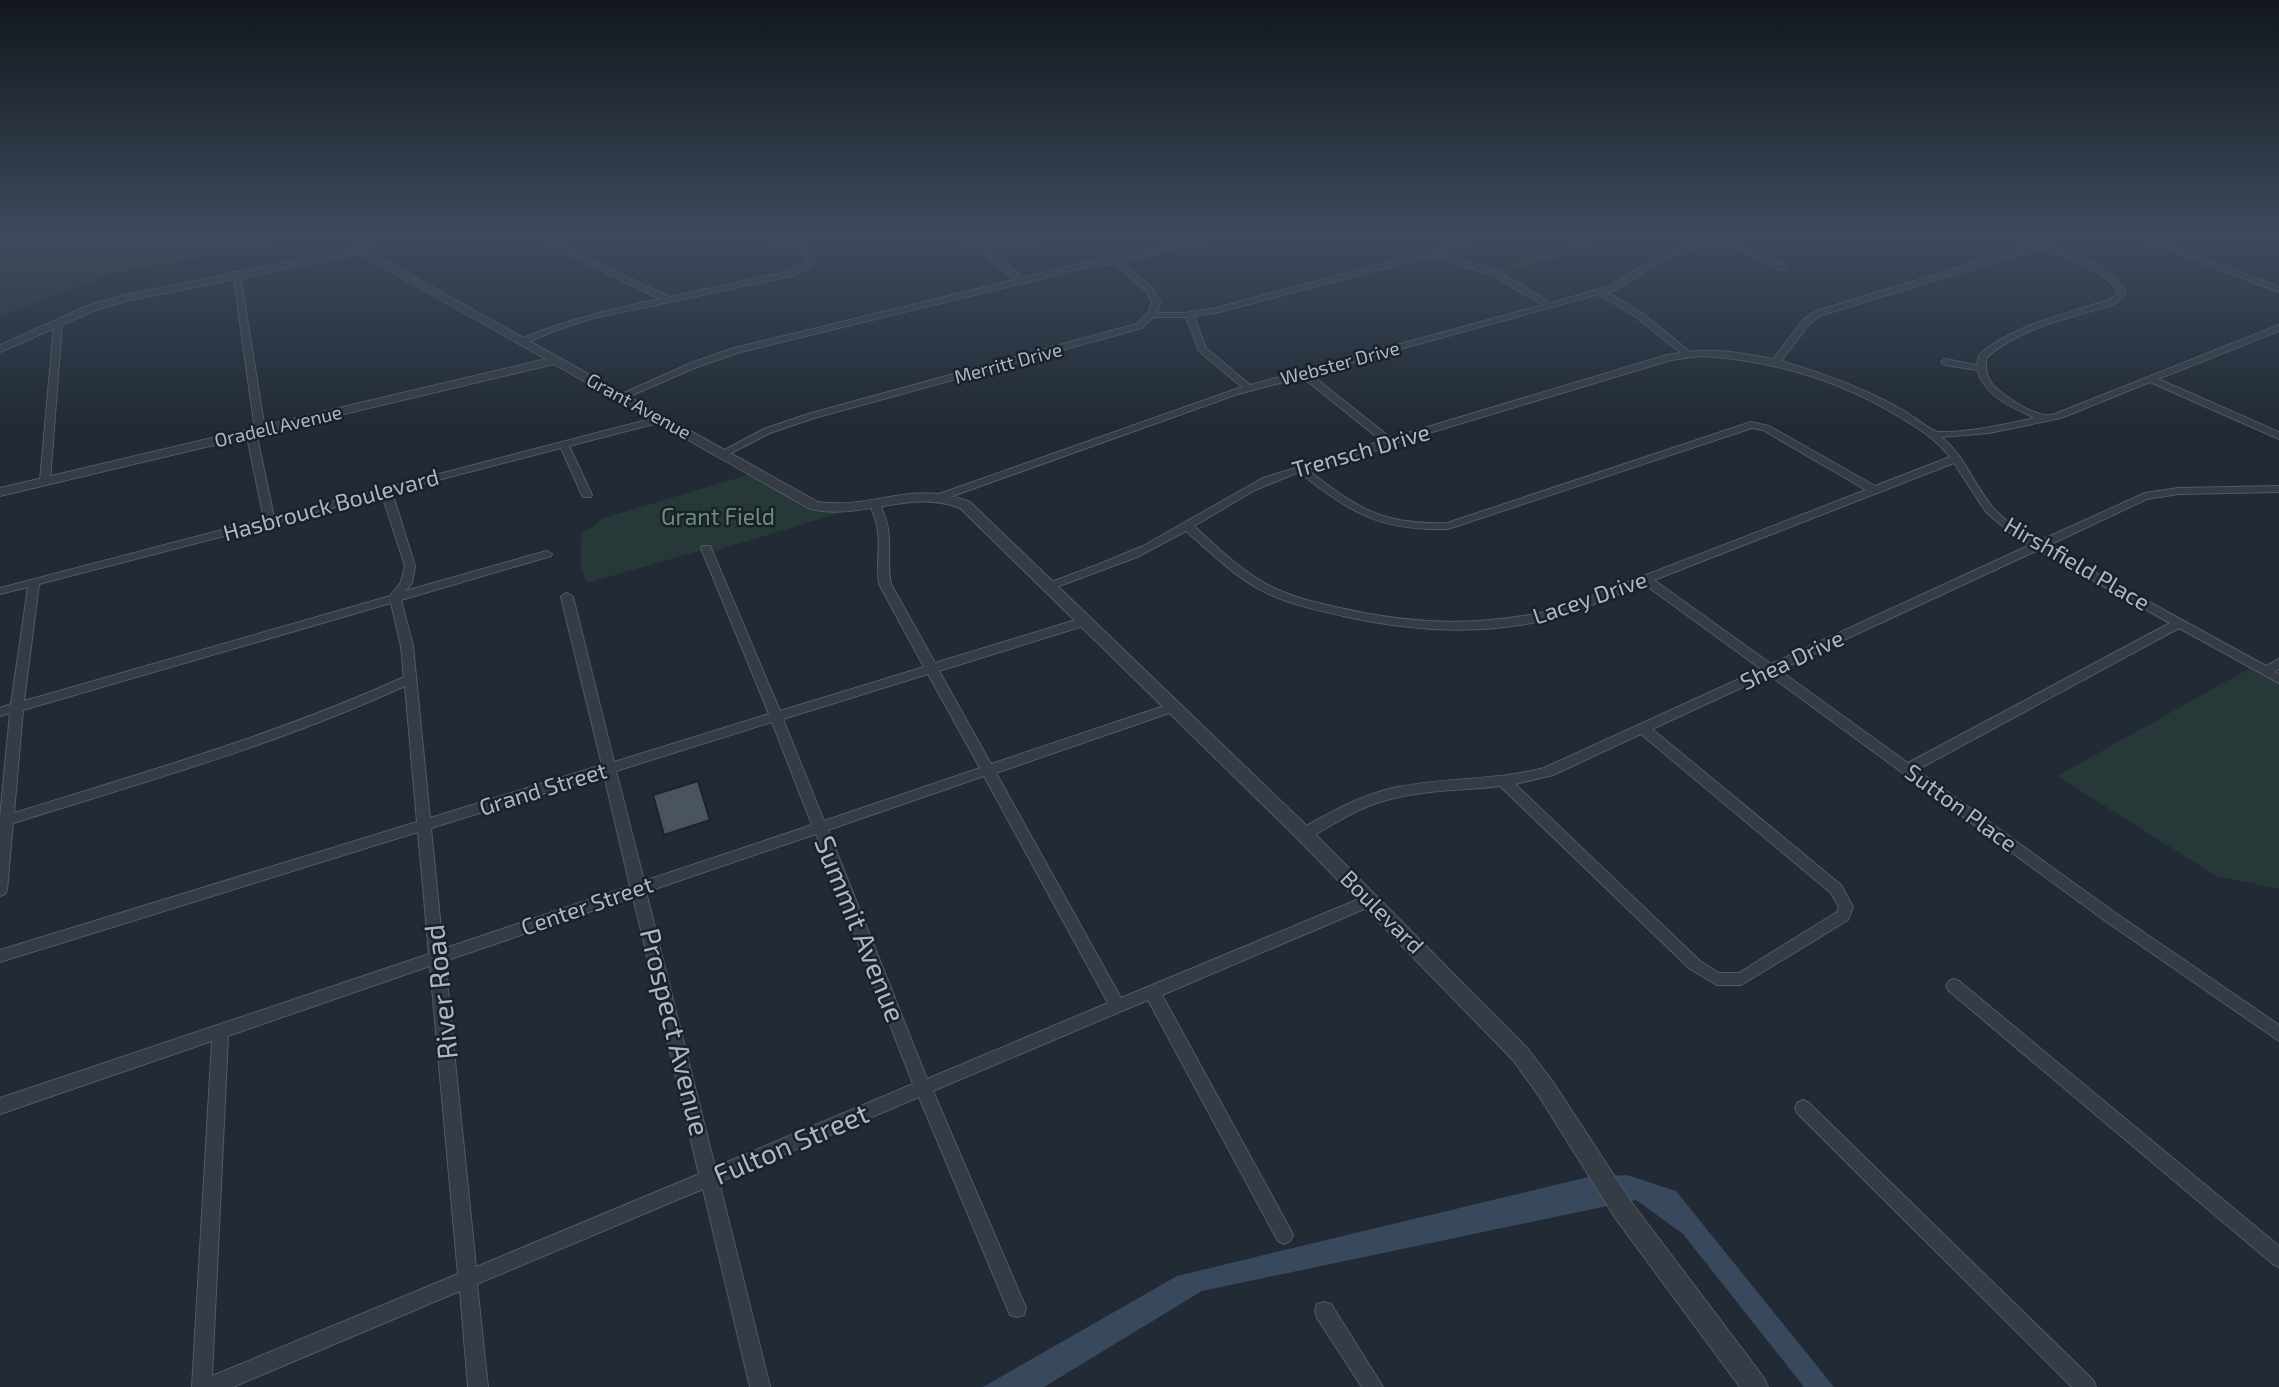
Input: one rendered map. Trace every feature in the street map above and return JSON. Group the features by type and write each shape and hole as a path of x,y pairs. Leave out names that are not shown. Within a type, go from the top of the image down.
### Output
{"street":[{"path":"0,349 89,309 125,298"},
{"path":"239,298 270,521"},
{"name":"Grant Avenue","path":"445,298 815,506 840,510 913,496 943,496"},
{"path":"664,298 669,300"},
{"path":"523,341 574,321 679,298"},
{"path":"620,397 694,365 737,350 956,298"},
{"path":"1152,315 1156,308 1154,298"},
{"name":"Merritt Drive","path":"724,453 791,422 1129,330 1146,322 1152,315 1189,315 1257,298"},
{"path":"1537,298 1551,306"},
{"name":"Webster Drive","path":"943,496 1248,388 1581,298"},
{"path":"1610,298 1639,315 1687,354"},
{"path":"1775,363 1807,321 1819,313 1869,298"},
{"path":"2045,419 1994,391 1983,377 1982,357 1997,343 2117,298"},
{"path":"1189,315 1202,349 1248,388"},
{"path":"45,481 58,324"},
{"path":"1933,435 1989,430 2045,419 2081,408 2279,328"},
{"name":"Hirshfield Place","path":"1687,354 1731,354 1775,363 1855,390 1902,414 1933,435 1957,458 1992,513 2039,546 2279,679"},
{"name":"Trensch Drive","path":"1050,586 1120,561 1187,526 1245,490 1301,469 1687,354"},
{"name":"Oradell Avenue","path":"0,492 557,360"},
{"path":"1945,362 1982,368"},
{"path":"1303,373 1391,443"},
{"path":"2152,380 2279,436"},
{"name":"Hasbrouck Boulevard","path":"0,591 662,419"},
{"path":"1301,469 1350,507 1370,517 1401,525 1448,526 1751,425 1766,428 1874,490"},
{"path":"564,445 587,495"},
{"name":"Lacey Drive","path":"1187,526 1238,570 1265,588 1301,602 1393,623 1452,628 1510,624 1561,612 1957,458"},
{"name":"Shea Drive","path":"1304,834 1354,806 1400,791 1505,783 1548,772 2145,496 2161,492 2279,489"},
{"path":"386,491 410,566 406,583 393,599"},
{"name":"Boulevard","path":"943,496 965,505 1050,586 1371,900 1520,1054 1546,1089 1624,1211 1746,1384"},
{"path":"875,505 887,532 883,572 885,584 1118,1007"},
{"name":"Summit Avenue","path":"706,548 923,1088 1017,1308"},
{"path":"0,712 547,554"},
{"name":"Sutton Place","path":"1645,579 2109,916 2279,1034"},
{"path":"0,890 4,821 34,582"},
{"name":"Prospect Avenue","path":"567,597 711,1177 760,1387"},
{"name":"River Road","path":"393,599 407,646 478,1387"},
{"name":"Grand Street","path":"0,956 1086,621"},
{"path":"1907,769 2179,623"},
{"path":"2266,672 2279,663"},
{"path":"4,821 289,731 355,705 410,679"},
{"name":"Center Street","path":"0,1105 1174,707"},
{"path":"1505,783 1695,965 1710,975 1729,981 1741,979 1843,916 1846,907 1836,888 1643,729"},
{"name":"Fulton Street","path":"210,1387 1371,900"},
{"path":"1954,986 2279,1258"},
{"path":"1152,992 1284,1235"},
{"path":"202,1387 219,1031"},
{"path":"1803,1108 2086,1387"},
{"path":"1324,1311 1373,1387"}],"green space":[{"path":"0,298 49,298 0,316"},
{"name":"Grant Field","path":"757,472 806,502 850,510 708,553 706,549 587,583 580,564 582,531 593,527 601,519"},
{"path":"2252,667 2279,682 2279,889 2216,876 2057,776"}],"water":[{"path":"1627,1175 1676,1191 1834,1387 1804,1387 1683,1234 1636,1200 1202,1291 1044,1387 983,1387 1177,1276 1588,1177"}],"building":[{"path":"698,781 710,820 664,835 653,795"}]}
